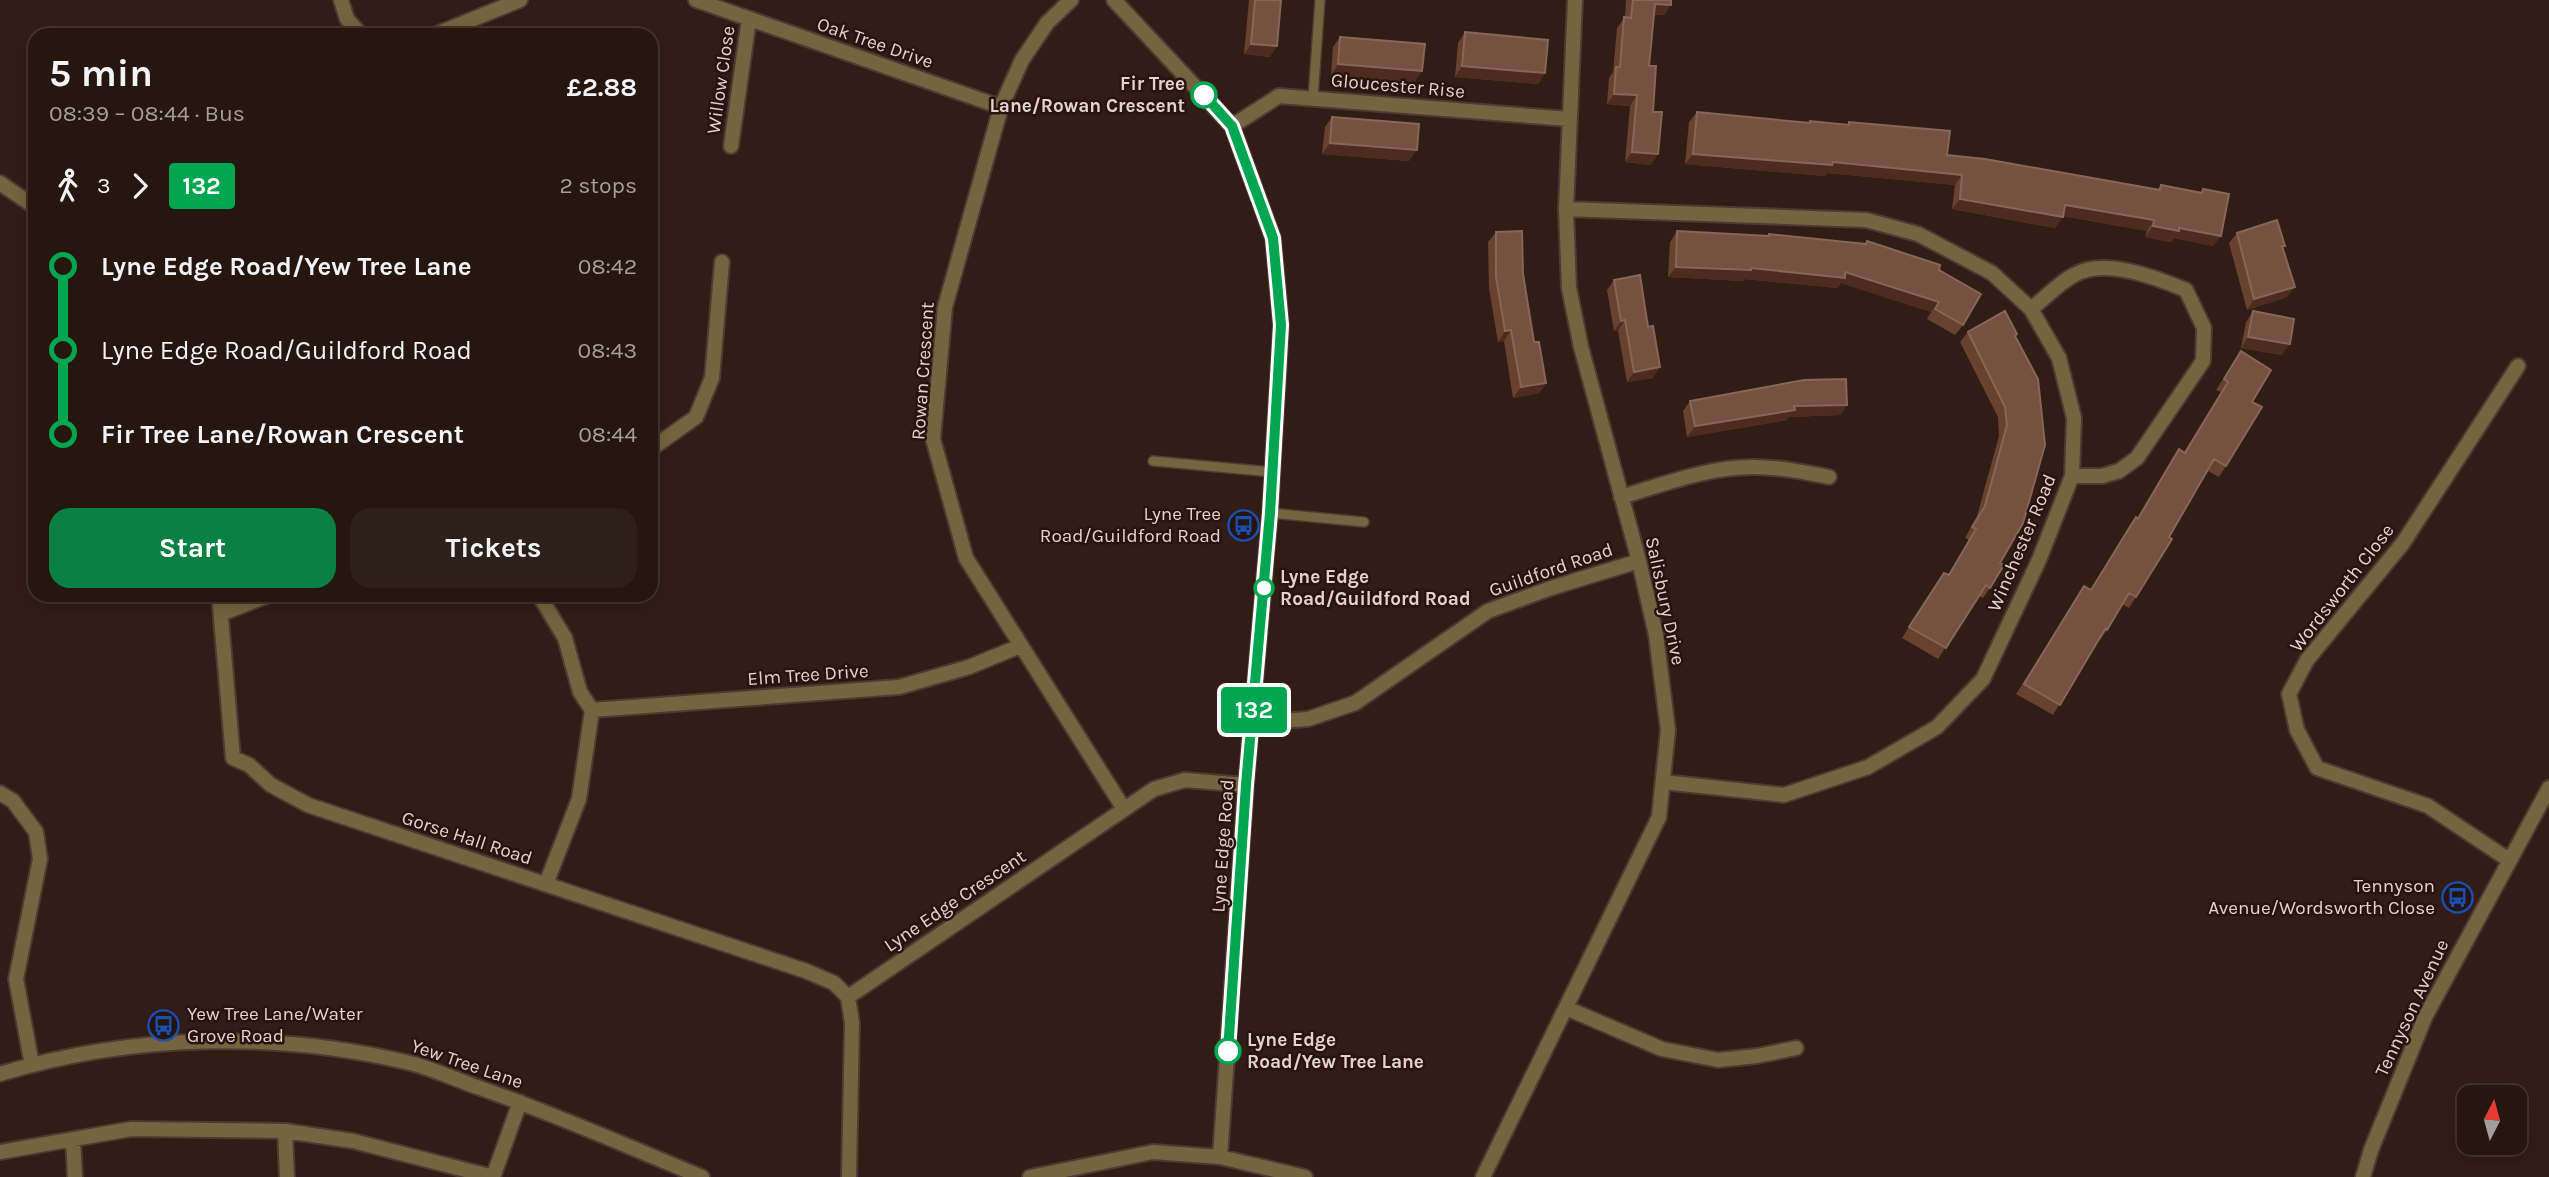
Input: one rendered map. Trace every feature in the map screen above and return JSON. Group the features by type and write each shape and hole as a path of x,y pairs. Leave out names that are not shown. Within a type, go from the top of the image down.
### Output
{"street":[{"path":"341,0 347,19 355,28"},
{"path":"452,28 520,0"},
{"name":"Oak Tree Drive","path":"696,0 1001,107"},
{"name":"Rowan Crescent","path":"1071,0 1047,23 1022,61 1001,107 945,307 933,439 966,558 1124,809"},
{"path":"1114,0 1232,126"},
{"name":"Salisbury Drive","path":"1483,1177 1659,817 1668,730 1656,635 1639,561 1581,348 1569,288 1566,209 1575,0"},
{"name":"Willow Close","path":"731,146 750,19"},
{"name":"Gloucester Rise","path":"1232,126 1279,96 1569,120"},
{"name":"Lyne Edge Road","path":"1220,1157 1246,785 1270,513 1281,325 1273,238 1232,126"},
{"path":"0,183 28,202"},
{"name":"Winchester Road","path":"1566,209 1866,220 1918,234 1992,273 2031,309 2059,358 2074,418 2072,476 2039,561 1983,679 1937,727 1868,767 1784,794 1663,782"},
{"path":"658,444 696,417 712,378 722,262"},
{"path":"2031,309 2076,274 2102,267 2136,273 2186,290 2204,328 2203,361 2137,458 2119,471 2102,476 2072,476"},
{"name":"Wordsworth Close","path":"2509,860 2428,806 2317,768 2297,730 2289,694 2307,660 2403,543 2518,366"},
{"path":"1621,497 1690,476 1752,467 1789,469 1829,477"},
{"name":"Guildford Road","path":"1253,723 1308,719 1355,703 1488,611 1551,587 1639,561"},
{"name":"Gorse Hall Road","path":"219,602 233,758 249,765 271,785 309,806 806,971 834,983 848,998"},
{"path":"220,614 250,602"},
{"path":"543,602 565,638 580,692 592,710 579,799 546,884"},
{"name":"Elm Tree Drive","path":"592,710 899,687 970,667 1020,646"},
{"name":"Lyne Edge Crescent","path":"848,998 1154,789 1170,782 1198,780 1246,785"},
{"name":"Tennyson Avenue","path":"2363,1177 2371,1150 2426,1017 2549,788"},
{"path":"0,793 13,802 36,832 40,859 16,979 32,1065"},
{"path":"848,998 852,1023 849,1177"},
{"path":"1566,1008 1662,1049 1718,1060 1796,1048"},
{"name":"Yew Tree Lane","path":"0,1074 32,1065 148,1043 232,1042 313,1046 411,1063 520,1102 702,1177"},
{"path":"0,1152 131,1129 285,1131 353,1141 493,1177 520,1102"},
{"path":"285,1131 287,1177"},
{"path":"73,1139 75,1177"},
{"path":"1035,1177 1153,1152 1220,1157 1305,1177"}],"lane":[{"path":"1312,98 1320,0"},
{"path":"1153,461 1272,472"},
{"path":"1270,513 1364,522"}],"building":[{"path":"1255,0 1281,0 1277,46 1251,44"},
{"path":"1633,0 1671,0 1671,5 1655,4 1649,66 1656,66 1653,112 1662,112 1658,154 1632,152 1637,95 1614,94 1616,67 1620,67 1624,17 1631,18"},
{"path":"1465,32 1548,40 1545,73 1462,66"},
{"path":"1340,37 1425,44 1422,71 1338,64"},
{"path":"1697,112 1810,123 1849,125 1849,122 1950,131 1947,155 1985,159 2160,190 2161,185 2202,193 2203,189 2229,194 2221,236 2153,226 2154,220 2065,205 2063,217 1960,199 1962,175 1833,162 1832,165 1693,154"},
{"path":"1332,117 1419,124 1417,150 1330,143"},
{"path":"2277,220 2295,287 2254,299 2237,233"},
{"path":"1522,231 1523,274 1534,342 1539,342 1546,383 1521,387 1511,330 1505,331 1496,277 1496,232"},
{"path":"1677,231 1769,234 1866,244 1867,241 1940,265 1939,270 1981,294 1963,325 1935,309 1939,302 1845,272 1845,278 1751,268 1676,267"},
{"path":"1640,275 1648,327 1653,326 1660,367 1634,372 1625,320 1621,321 1614,280"},
{"path":"2005,311 2038,379 2045,445 2023,523 2000,563 2004,565 1990,588 1986,585 1946,648 1909,627 1944,573 1949,575 1976,529 1972,527 1985,506 2007,425 2005,407 1968,332"},
{"path":"2253,311 2294,319 2290,344 2248,337"},
{"path":"2241,351 2271,370 2252,402 2262,407 2226,466 2214,459 2169,537 2172,539 2136,597 2129,593 2060,705 2024,684 2084,586 2091,590 2136,517 2138,519 2179,449 2185,453 2228,382 2224,379"},
{"path":"1846,379 1847,405 1794,406 1795,410 1695,426 1690,401 1804,380"}],"bus line":[{"name":"132","path":"1204,95 1232,126 1273,238 1281,325 1270,513 1246,785 1228,1051"}],"place":[{"name":"Fir Tree Lane/Rowan Crescent","path":"1204,95"},
{"name":"Lyne Tree Road/Guildford Road","path":"1244,525"},
{"name":"Lyne Edge Road/Guildford Road","path":"1264,588"},
{"name":"Tennyson Avenue/Wordsworth Close","path":"2458,897"},
{"name":"Yew Tree Lane/Water Grove Road","path":"164,1025"},
{"name":"Lyne Edge Road/Yew Tree Lane","path":"1228,1051"}]}
